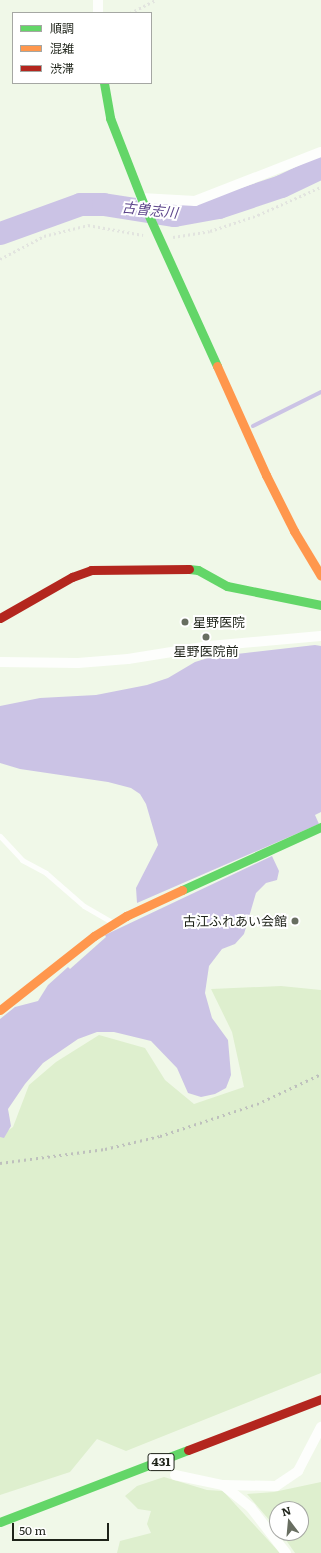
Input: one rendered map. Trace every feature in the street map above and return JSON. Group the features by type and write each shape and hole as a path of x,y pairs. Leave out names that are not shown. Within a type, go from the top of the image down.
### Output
{"main road":[{"path":"104,84 110,118 123,158 154,229 266,475 294,531 321,576"},
{"path":"0,618 72,577 91,570 107,568 185,568 198,570 226,586 321,605"},
{"path":"0,1010 114,923 321,828"},
{"name":"431","path":"0,1522 321,1399"}],"street":[{"path":"98,0 98,12"},
{"path":"142,201 195,201 321,152"},
{"path":"0,662 78,663 128,659 216,645 321,636"},
{"path":"175,1475 223,1485 276,1486 298,1471 321,1427"},
{"path":"223,1485 251,1508 286,1553"}],"lane":[{"path":"0,836 22,860 46,873 84,906 114,923"}],"path":[{"path":"132,12 156,0"}],"green space":[{"path":"281,986 321,990 321,1373 126,1451 97,1439 70,1472 0,1495 0,1136 13,1127 29,1085 56,1062 99,1035 145,1048 165,1080 194,1104 244,1087 232,1032 211,989"},
{"path":"164,1477 207,1490 223,1491 280,1553 117,1553 120,1541 151,1533 147,1524 151,1511 138,1509 125,1496 137,1486"},
{"path":"321,1482 321,1553 295,1553 287,1541 309,1541 309,1501 269,1501 269,1520 247,1494 274,1492"}],"shaded area":[{"path":"315,645 321,646 321,812 315,815 319,824 137,903 136,888 158,845 146,804 140,794 131,788 108,782 20,769 0,763 0,706 40,698 96,695 147,685 168,678 195,662 211,657"},
{"path":"272,856 279,871 277,880 266,883 256,893 244,934 235,944 222,949 209,966 205,993 212,1018 228,1040 231,1075 226,1088 215,1094 201,1097 188,1093 177,1068 151,1041 114,1032 97,1032 78,1039 43,1063 25,1084 8,1109 11,1126 4,1138 0,1137 0,1019 15,1007 38,1001 48,985 68,967 70,969 106,937 105,935"}],"waterway":[{"name":"古曽志川","path":"0,233 80,204 103,204 174,215 218,207 281,186 321,167"},
{"path":"253,426 321,392"}],"railway":[{"path":"0,1163 105,1149 160,1136 257,1104 321,1074"}],"traffic: fast":[{"path":"104,84 110,118 144,205 217,366"},
{"path":"189,569 198,570 227,586 321,605"},
{"path":"182,890 321,827"},
{"path":"0,1522 188,1450"}],"traffic: slow":[{"path":"217,366 266,475 294,531 321,576"},
{"path":"0,1010 94,936 126,916 182,890"}],"traffic: jam":[{"path":"0,618 72,577 91,570 189,569"},
{"path":"188,1450 321,1399"}],"place":[{"name":"星野医院","path":"185,622"},
{"name":"星野医院前","path":"206,637"},
{"name":"古江ふれあい会館","path":"295,921"}]}
